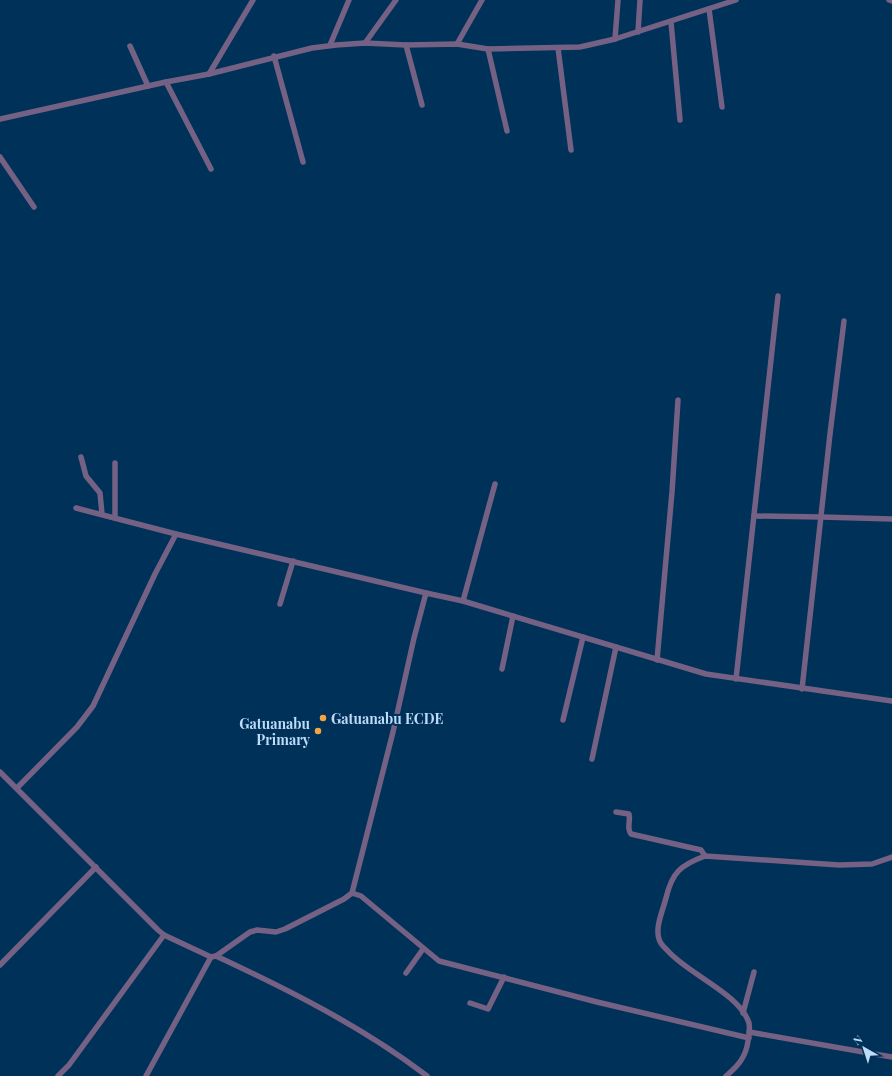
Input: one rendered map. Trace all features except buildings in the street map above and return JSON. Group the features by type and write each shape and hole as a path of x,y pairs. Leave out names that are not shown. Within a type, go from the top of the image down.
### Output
{"street":[{"path":"209,74 253,0"},
{"path":"330,45 349,0"},
{"path":"365,43 396,0"},
{"path":"457,44 482,0"},
{"path":"615,39 618,0"},
{"path":"638,32 640,0"},
{"path":"0,119 166,82 209,74 274,56 330,45 365,43 406,45 457,44 488,49 580,47 615,39 736,0"},
{"path":"709,9 722,107"},
{"path":"671,22 680,120"},
{"path":"406,45 422,105"},
{"path":"130,46 148,86"},
{"path":"558,48 571,150"},
{"path":"488,49 507,131"},
{"path":"274,56 303,162"},
{"path":"166,82 211,169"},
{"path":"0,156 34,208"},
{"path":"736,679 778,296"},
{"path":"802,688 844,321"},
{"path":"657,660 672,492 678,400"},
{"path":"81,457 86,476 100,493 102,514"},
{"path":"115,463 115,518"},
{"path":"463,601 495,484"},
{"path":"76,508 176,534 463,601 706,674 892,701"},
{"path":"754,516 821,516 892,519"},
{"path":"17,788 77,727 93,706 155,574 176,534"},
{"path":"280,604 293,561"},
{"path":"146,1076 214,957 250,932 257,930 276,932 285,929 344,899 352,893 393,732 414,638 426,593"},
{"path":"502,669 513,616"},
{"path":"563,720 583,638"},
{"path":"592,759 616,647"},
{"path":"0,772 164,935 263,978 347,1023 401,1056 427,1076"},
{"path":"616,812 630,814 628,831 631,834 701,850 705,856"},
{"path":"726,1076 737,1067 747,1050 749,1035 748,1022 736,1004 672,956 659,941 658,934 669,885 674,877 685,865 693,860 705,856 839,865 872,864 892,857"},
{"path":"0,965 96,867"},
{"path":"352,893 361,896 439,961 597,1002 749,1035 892,1057"},
{"path":"58,1076 69,1065 164,935"},
{"path":"406,973 423,949"},
{"path":"743,1013 754,972"},
{"path":"470,1003 488,1009 504,977"}],"place":[{"name":"Gatuanabu ECDE","path":"323,718"},
{"name":"Gatuanabu Primary","path":"318,731"}]}
